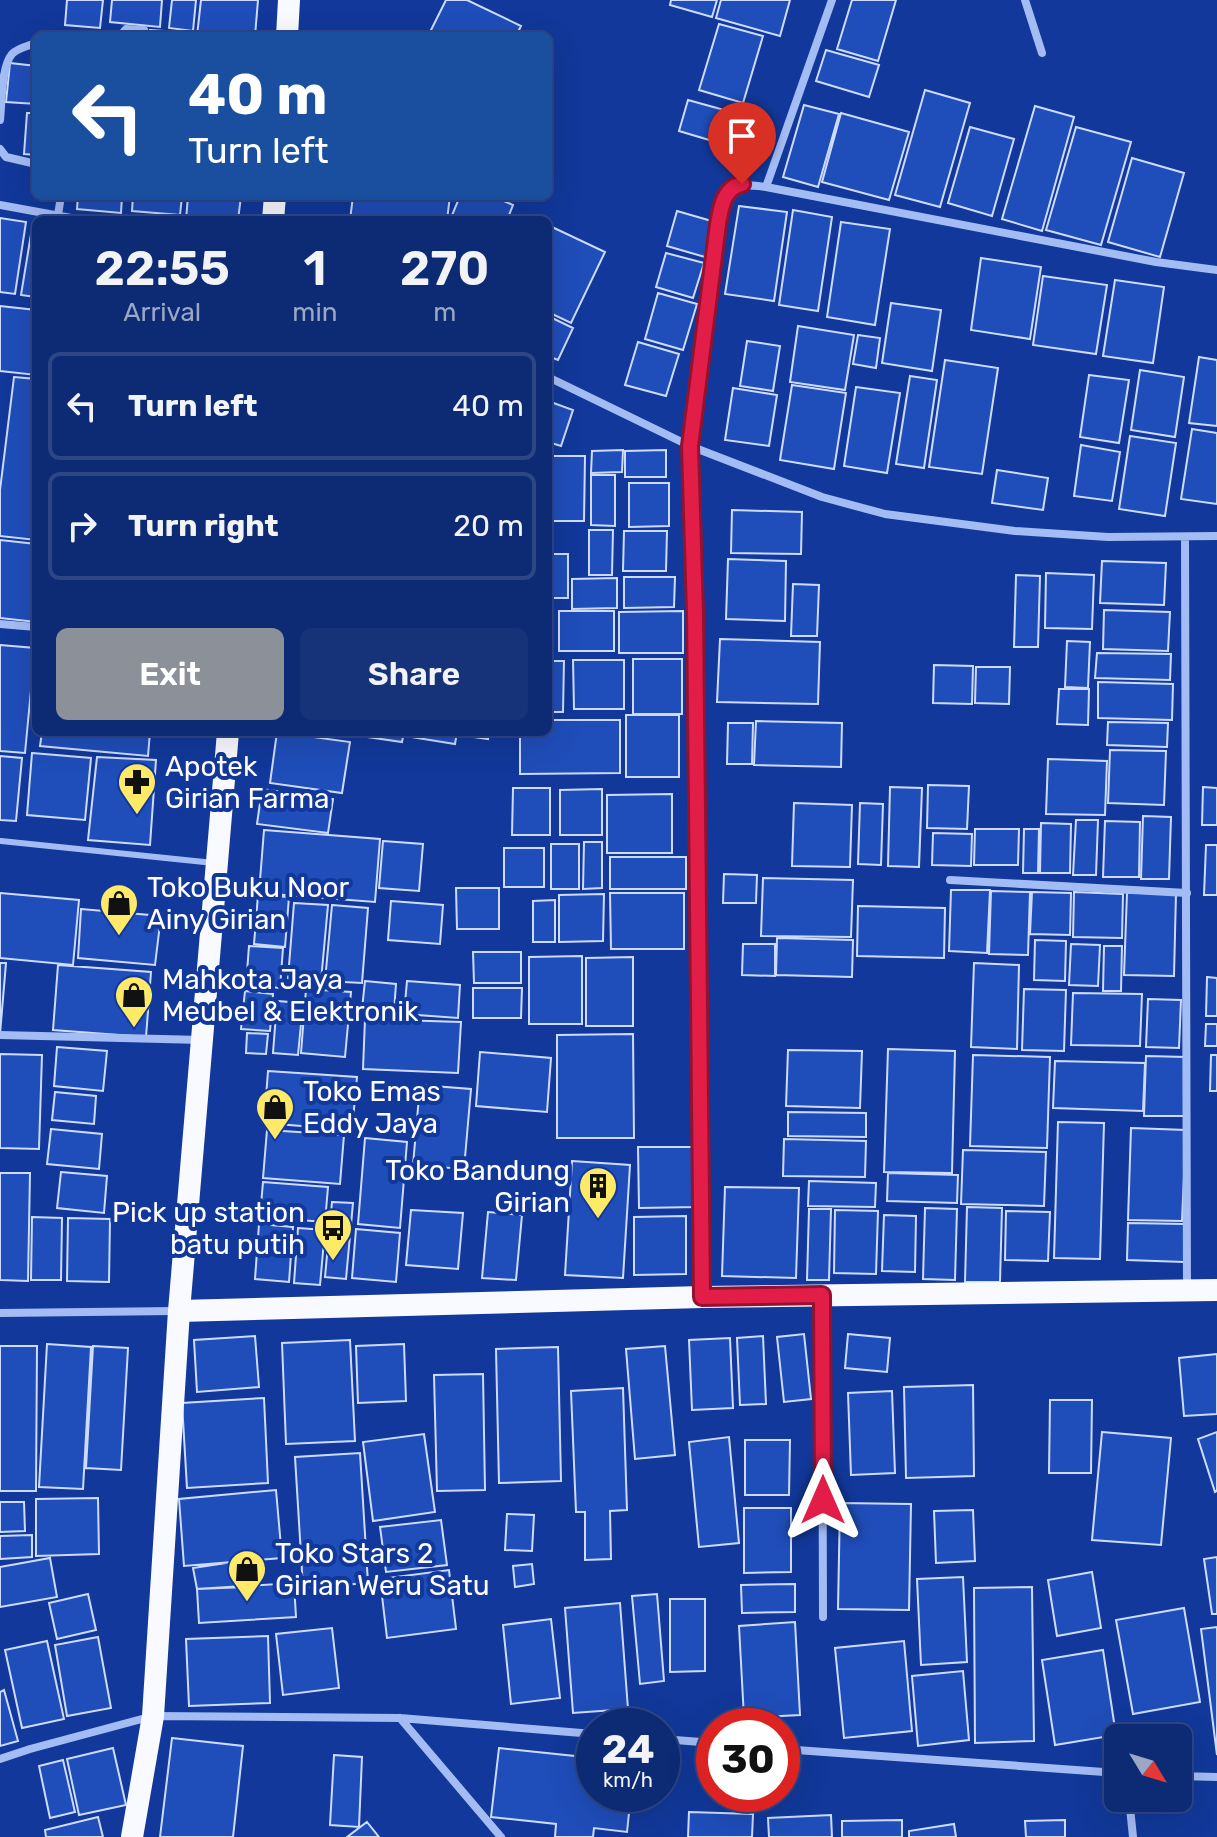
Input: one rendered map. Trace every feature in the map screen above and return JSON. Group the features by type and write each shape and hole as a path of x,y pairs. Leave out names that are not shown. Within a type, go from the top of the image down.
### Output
{"highway":[{"path":"287,32 289,0"},
{"path":"132,1837 153,1716 179,1311 228,736"},
{"path":"179,1311 702,1297 1217,1290"}],"street":[{"path":"766,187 832,0"},
{"path":"1025,0 1042,53"},
{"path":"123,32 126,29 144,30"},
{"path":"0,120 5,66 16,51 32,45"},
{"path":"0,149 6,157 32,163"},
{"path":"702,1297 695,613 690,446 721,210 726,194 733,186 742,184 766,187 1156,262 1217,270"},
{"path":"58,215 60,200"},
{"path":"0,205 63,216"},
{"path":"552,379 690,446 822,497 885,514 1015,531 1108,537 1217,536"},
{"path":"1185,538 1187,1291"},
{"path":"0,624 32,627"},
{"path":"950,880 1187,893"},
{"path":"0,1035 203,1040"},
{"path":"822,1295 823,1617"},
{"path":"0,1313 179,1311"},
{"path":"0,1759 153,1716 400,1718 576,1733"},
{"path":"400,1718 501,1837"},
{"path":"800,1750 1104,1772"},
{"path":"1192,1776 1217,1777"},
{"path":"1130,1812 1133,1837"}],"lane":[{"path":"1,841 218,863"}],"building":[{"path":"67,0 103,0 100,28 65,25"},
{"path":"112,0 162,0 160,27 110,22"},
{"path":"172,0 196,0 193,31 169,28"},
{"path":"201,0 258,0 255,32 197,32"},
{"path":"446,0 467,0 521,26 518,32 430,32"},
{"path":"671,0 717,0 712,17 670,5"},
{"path":"721,0 790,0 780,36 716,18"},
{"path":"852,0 896,0 878,61 837,49"},
{"path":"719,24 763,36 743,103 699,90"},
{"path":"826,50 879,65 869,97 816,81"},
{"path":"10,63 32,66 32,104 6,102"},
{"path":"925,90 970,103 940,207 895,195"},
{"path":"688,100 735,113 726,145 679,131"},
{"path":"804,105 839,114 818,187 783,177"},
{"path":"1035,106 1074,117 1042,231 1002,219"},
{"path":"27,113 32,113 32,155 24,154"},
{"path":"841,113 909,132 889,200 822,182"},
{"path":"970,127 1014,139 992,216 948,203"},
{"path":"1076,127 1131,142 1101,245 1046,230"},
{"path":"1132,158 1184,173 1160,257 1108,242"},
{"path":"78,200 122,200 121,213 77,209"},
{"path":"133,200 182,200 180,215 132,211"},
{"path":"188,200 240,200 238,216 186,216"},
{"path":"352,200 450,200 448,216 350,216"},
{"path":"458,200 501,200 513,205 509,216 452,216"},
{"path":"739,206 787,212 774,301 725,294"},
{"path":"793,210 832,217 818,311 779,305"},
{"path":"677,211 715,222 705,257 667,246"},
{"path":"0,218 26,222 15,294 0,292"},
{"path":"841,222 890,229 875,325 827,317"},
{"path":"552,227 605,252 571,323 552,314"},
{"path":"32,228 32,296 21,295"},
{"path":"666,253 704,263 693,298 656,287"},
{"path":"981,258 1041,267 1030,339 971,330"},
{"path":"1043,276 1107,285 1096,354 1033,345"},
{"path":"1115,280 1164,287 1153,363 1103,356"},
{"path":"658,293 697,304 683,350 645,339"},
{"path":"891,303 941,310 932,371 882,363"},
{"path":"0,306 32,310 32,375 0,371"},
{"path":"552,318 573,328 558,360 552,358"},
{"path":"798,326 854,335 845,390 790,382"},
{"path":"858,335 880,338 876,368 853,364"},
{"path":"747,341 780,346 773,391 740,386"},
{"path":"638,342 679,354 666,396 625,385"},
{"path":"1199,357 1217,360 1217,426 1189,423"},
{"path":"945,360 998,368 982,474 929,467"},
{"path":"1140,370 1184,377 1175,437 1131,430"},
{"path":"1089,375 1129,380 1119,443 1080,437"},
{"path":"910,376 937,380 924,468 896,464"},
{"path":"14,377 32,379 32,540 0,536 0,490"},
{"path":"792,385 846,393 834,469 780,460"},
{"path":"856,387 900,393 887,473 844,466"},
{"path":"733,388 777,395 769,446 725,440"},
{"path":"552,402 573,410 561,446 552,443"},
{"path":"1192,429 1217,433 1217,504 1181,499"},
{"path":"1130,436 1176,443 1165,516 1119,509"},
{"path":"1081,445 1120,452 1112,501 1074,496"},
{"path":"623,450 622,472 591,473 592,451"},
{"path":"666,450 666,477 625,477 625,451"},
{"path":"552,456 585,456 584,521 552,521"},
{"path":"997,470 1048,478 1043,510 992,503"},
{"path":"591,475 615,475 615,526 591,525"},
{"path":"629,483 669,483 669,526 629,527"},
{"path":"732,510 802,512 801,554 731,553"},
{"path":"589,530 613,530 612,575 589,575"},
{"path":"624,531 667,531 666,571 623,571"},
{"path":"0,540 32,544 32,622 0,618"},
{"path":"552,554 568,554 568,598 552,598"},
{"path":"728,559 786,561 785,621 726,619"},
{"path":"1102,561 1166,563 1164,605 1100,603"},
{"path":"1046,573 1094,575 1092,629 1045,628"},
{"path":"1016,575 1040,576 1038,647 1014,647"},
{"path":"624,577 675,577 674,607 624,608"},
{"path":"617,578 617,608 572,609 572,579"},
{"path":"793,584 819,585 817,636 791,636"},
{"path":"1104,610 1170,612 1168,651 1103,649"},
{"path":"559,611 614,611 614,651 559,651"},
{"path":"683,611 683,653 619,653 619,612"},
{"path":"720,639 820,642 818,704 717,702"},
{"path":"1067,641 1090,642 1088,688 1065,687"},
{"path":"0,645 32,648 25,753 0,751"},
{"path":"1097,653 1171,654 1170,680 1095,678"},
{"path":"633,659 682,659 682,714 633,714"},
{"path":"573,660 624,660 624,709 574,709"},
{"path":"552,661 564,661 563,712 552,712"},
{"path":"934,665 973,666 972,704 933,703"},
{"path":"976,667 1010,667 1009,704 975,703"},
{"path":"1098,682 1173,684 1172,720 1098,718"},
{"path":"1059,689 1089,689 1088,725 1057,724"},
{"path":"626,715 679,715 679,777 626,777"},
{"path":"552,720 620,720 620,773 520,774 520,736 552,736"},
{"path":"756,721 842,723 841,767 754,765"},
{"path":"1108,722 1168,723 1167,747 1107,745"},
{"path":"728,723 753,723 752,764 727,764"},
{"path":"41,736 150,736 148,756 40,746"},
{"path":"276,736 306,736 350,742 342,793 270,783"},
{"path":"361,736 403,736 402,742"},
{"path":"411,736 456,736 455,744"},
{"path":"1110,750 1166,751 1164,805 1108,803"},
{"path":"32,753 91,758 85,820 27,815"},
{"path":"0,756 22,758 16,821 0,820"},
{"path":"97,757 156,760 150,845 88,840"},
{"path":"1048,759 1107,761 1105,815 1046,814"},
{"path":"928,785 969,786 967,829 927,828"},
{"path":"890,787 922,788 919,867 888,866"},
{"path":"1203,787 1217,788 1217,825 1202,825"},
{"path":"513,788 550,788 550,835 512,835"},
{"path":"262,789 333,799 328,833 257,824"},
{"path":"602,789 602,835 560,835 560,790"},
{"path":"672,794 672,853 607,853 607,795"},
{"path":"794,803 852,805 850,867 792,866"},
{"path":"860,803 883,804 881,865 858,864"},
{"path":"1143,816 1171,817 1169,879 1141,879"},
{"path":"1076,820 1098,820 1096,875 1073,875"},
{"path":"1105,821 1140,822 1139,877 1103,877"},
{"path":"1041,823 1071,824 1070,873 1040,873"},
{"path":"975,829 1019,829 1018,865 974,865"},
{"path":"1024,829 1039,829 1038,873 1023,873"},
{"path":"264,830 380,839 375,902 259,893"},
{"path":"933,833 972,834 971,866 932,865"},
{"path":"383,841 423,844 419,891 379,888"},
{"path":"584,842 602,842 602,888 583,889"},
{"path":"551,844 579,844 579,889 551,889"},
{"path":"1206,845 1217,845 1217,895 1204,895"},
{"path":"504,848 544,848 544,887 504,887"},
{"path":"610,857 686,857 686,889 610,889"},
{"path":"724,874 757,875 756,903 723,903"},
{"path":"763,878 853,880 851,937 761,936"},
{"path":"456,888 499,888 499,929 457,929"},
{"path":"951,890 990,890 987,953 949,951"},
{"path":"991,891 1030,892 1028,955 989,954"},
{"path":"1032,892 1071,893 1070,935 1030,934"},
{"path":"1074,892 1123,894 1122,938 1073,937"},
{"path":"0,893 79,900 73,965 0,958"},
{"path":"610,893 684,893 684,949 611,949"},
{"path":"1127,893 1176,893 1174,976 1124,975"},
{"path":"604,894 603,941 559,942 559,895"},
{"path":"258,895 289,897 285,947 254,944"},
{"path":"555,900 555,942 533,942 533,901"},
{"path":"391,901 443,905 440,944 388,940"},
{"path":"294,903 328,905 321,981 288,978"},
{"path":"332,905 368,908 362,983 325,981"},
{"path":"858,906 945,908 944,958 857,956"},
{"name":"Toko Buku Noor Ainy Girian","path":"81,909 161,916 155,965 78,958"},
{"path":"777,938 853,940 852,977 776,975"},
{"path":"1035,940 1066,941 1065,981 1034,980"},
{"path":"743,944 775,944 775,976 742,975"},
{"path":"1071,944 1100,945 1098,986 1069,985"},
{"path":"249,946 283,948 280,988 246,985"},
{"path":"1104,946 1122,946 1121,991 1103,991"},
{"path":"473,952 521,952 521,983 474,983"},
{"path":"582,956 582,1024 529,1024 529,957"},
{"path":"633,957 633,1026 586,1026 586,958"},
{"path":"0,963 6,963 0,1034"},
{"path":"974,963 1019,965 1017,1049 971,1047"},
{"path":"58,965 151,972 146,1037 53,1030"},
{"path":"1207,977 1217,978 1217,1016 1206,1016"},
{"path":"365,981 396,984 394,1012 362,1009"},
{"path":"407,981 460,985 458,1018 404,1014"},
{"path":"473,988 522,988 521,1018 473,1018"},
{"path":"306,989 351,992 345,1057 301,1053"},
{"path":"1024,989 1066,990 1064,1051 1022,1050"},
{"path":"245,991 273,994 270,1031 241,1029"},
{"path":"1073,993 1142,994 1140,1046 1071,1045"},
{"path":"1148,999 1181,1000 1179,1048 1146,1047"},
{"path":"277,1001 303,1003 298,1055 273,1053"},
{"path":"365,1019 461,1022 458,1073 363,1069"},
{"path":"1206,1024 1217,1024 1217,1046 1205,1046"},
{"path":"247,1033 268,1034 266,1054 246,1053"},
{"path":"633,1034 634,1138 557,1138 557,1035"},
{"path":"57,1047 107,1051 103,1091 54,1086"},
{"path":"888,1049 955,1051 952,1173 884,1172"},
{"path":"788,1050 862,1051 860,1108 786,1106"},
{"path":"480,1052 551,1058 547,1112 476,1106"},
{"path":"0,1054 42,1055 39,1149 0,1148"},
{"path":"973,1055 1050,1057 1047,1148 970,1146"},
{"path":"1211,1055 1217,1055 1217,1091 1210,1091"},
{"path":"1146,1056 1186,1057 1184,1116 1144,1116"},
{"path":"1055,1061 1145,1063 1143,1111 1053,1108"},
{"path":"268,1071 357,1077 352,1130 264,1123"},
{"path":"420,1085 471,1089 464,1169 413,1165"},
{"path":"55,1092 96,1096 94,1124 52,1120"},
{"path":"788,1112 866,1113 866,1137 788,1136"},
{"path":"1058,1122 1104,1123 1100,1259 1054,1258"},
{"path":"1131,1128 1186,1130 1182,1221 1128,1220"},
{"path":"51,1129 102,1134 99,1169 47,1164"},
{"path":"267,1130 344,1135 340,1184 263,1178"},
{"path":"365,1138 407,1142 400,1228 358,1224"},
{"path":"784,1139 866,1141 865,1177 783,1176"},
{"path":"638,1147 698,1147 697,1207 639,1208"},
{"path":"963,1150 1046,1152 1044,1206 961,1204"},
{"name":"Toko Bandung Girian","path":"572,1161 630,1165 623,1278 565,1275"},
{"path":"61,1172 107,1176 104,1213 57,1208"},
{"path":"0,1173 30,1173 28,1281 0,1280"},
{"path":"888,1173 958,1175 957,1203 887,1201"},
{"path":"809,1181 876,1183 875,1207 808,1206"},
{"path":"263,1182 328,1187 325,1222 260,1217"},
{"path":"725,1187 799,1188 796,1278 722,1276"},
{"path":"332,1202 353,1203 346,1279 325,1277"},
{"path":"967,1207 1002,1208 1000,1282 965,1282"},
{"path":"925,1208 957,1209 955,1280 923,1279"},
{"path":"809,1209 831,1209 829,1280 807,1280"},
{"path":"411,1210 463,1213 458,1269 406,1265"},
{"path":"835,1210 878,1211 876,1274 834,1273"},
{"path":"1006,1211 1050,1212 1048,1261 1005,1260"},
{"path":"488,1212 522,1215 516,1280 482,1278"},
{"path":"884,1215 916,1216 915,1272 882,1271"},
{"path":"686,1216 686,1274 634,1275 634,1217"},
{"path":"32,1217 62,1218 61,1280 31,1280"},
{"path":"68,1218 110,1219 109,1282 67,1281"},
{"path":"1128,1223 1185,1224 1184,1262 1127,1260"},
{"path":"259,1224 293,1227 289,1282 255,1279"},
{"path":"298,1228 325,1230 320,1285 294,1283"},
{"path":"356,1229 400,1233 396,1282 352,1278"},
{"path":"804,1334 811,1399 784,1402 777,1337"},
{"path":"848,1334 890,1338 887,1372 845,1368"},
{"path":"255,1336 259,1387 197,1392 194,1340"},
{"path":"763,1336 766,1404 740,1405 737,1338"},
{"path":"730,1338 733,1408 692,1410 689,1340"},
{"path":"350,1340 355,1441 286,1444 282,1343"},
{"path":"47,1344 91,1347 83,1489 39,1487"},
{"path":"404,1344 406,1401 358,1403 356,1346"},
{"path":"0,1346 37,1346 36,1491 0,1491"},
{"path":"93,1346 128,1348 121,1470 86,1468"},
{"path":"665,1346 675,1455 635,1459 626,1349"},
{"path":"558,1347 561,1481 499,1483 496,1349"},
{"path":"1217,1354 1217,1414 1184,1416 1179,1358"},
{"path":"483,1374 485,1490 437,1491 434,1375"},
{"path":"973,1385 974,1476 906,1478 904,1387"},
{"path":"623,1388 627,1510 610,1511 611,1559 585,1560 585,1512 576,1512 571,1391"},
{"path":"892,1391 895,1473 851,1475 848,1393"},
{"path":"264,1398 268,1483 187,1488 182,1403"},
{"path":"1050,1400 1092,1400 1091,1473 1049,1473"},
{"path":"1102,1432 1171,1438 1161,1545 1092,1540"},
{"path":"1217,1432 1217,1491 1215,1492 1198,1439"},
{"path":"424,1434 435,1512 373,1521 363,1442"},
{"path":"729,1437 739,1543 699,1547 689,1442"},
{"path":"745,1440 790,1440 789,1495 745,1495"},
{"path":"360,1453 368,1583 303,1588 295,1457"},
{"path":"276,1490 282,1558 184,1566 179,1499"},
{"path":"98,1498 99,1554 36,1556 36,1499"},
{"path":"0,1502 24,1502 25,1531 0,1532"},
{"path":"840,1503 911,1504 909,1610 838,1609"},
{"path":"744,1508 791,1508 791,1572 744,1573"},
{"path":"973,1510 975,1561 936,1563 934,1511"},
{"path":"507,1514 534,1515 532,1551 505,1550"},
{"path":"441,1520 447,1565 386,1572 380,1527"},
{"path":"32,1535 32,1557 0,1559 0,1536"},
{"path":"1217,1557 1217,1614 1212,1614 1204,1559"},
{"path":"50,1558 57,1597 0,1607 0,1567"},
{"path":"246,1560 246,1587 197,1589 193,1568"},
{"path":"532,1564 534,1584 515,1587 513,1566"},
{"path":"449,1570 456,1629 387,1638 380,1579"},
{"path":"1092,1572 1101,1628 1057,1636 1048,1580"},
{"path":"963,1577 967,1662 921,1665 917,1579"},
{"name":"Toko Stars 2 Girian Weru Satu","path":"294,1583 296,1617 199,1623 197,1589"},
{"path":"795,1584 795,1612 742,1613 741,1585"},
{"path":"1032,1587 1034,1741 975,1743 974,1588"},
{"path":"88,1594 96,1630 57,1639 49,1603"},
{"path":"657,1594 664,1681 640,1684 632,1596"},
{"path":"670,1599 705,1599 705,1671 670,1672"},
{"path":"620,1603 628,1708 576,1708 576,1713 573,1713 565,1608"},
{"path":"1184,1608 1200,1702 1133,1714 1116,1620"},
{"path":"551,1619 560,1698 511,1704 503,1625"},
{"path":"795,1622 800,1708 743,1708 739,1626"},
{"path":"1217,1627 1217,1755 1201,1629"},
{"path":"332,1628 339,1688 283,1695 276,1634"},
{"path":"268,1636 270,1703 189,1706 186,1639"},
{"path":"98,1637 111,1708 67,1716 55,1645"},
{"path":"47,1641 64,1719 22,1728 5,1650"},
{"path":"904,1641 912,1731 844,1738 835,1648"},
{"path":"1103,1650 1114,1724 1104,1724 1104,1737 1055,1745 1042,1660"},
{"path":"963,1671 969,1740 918,1746 912,1676"},
{"path":"4,1690 18,1741 0,1746 0,1692"},
{"path":"172,1738 243,1746 233,1837 160,1837"},
{"path":"113,1748 126,1805 79,1815 67,1759"},
{"path":"499,1748 576,1756 576,1812 629,1812 627,1832 594,1828 593,1837 555,1837 556,1824 491,1817"},
{"path":"334,1755 362,1757 359,1827 330,1825"},
{"path":"63,1760 75,1812 50,1818 39,1766"},
{"path":"689,1812 753,1814 752,1837 688,1837"},
{"path":"831,1815 832,1837 769,1837 768,1818"},
{"path":"98,1817 103,1837 46,1837 45,1830"},
{"path":"902,1820 902,1837 842,1837 842,1821"},
{"path":"1065,1820 1065,1837 1026,1837 1025,1821"},
{"path":"367,1822 379,1837 347,1837"},
{"path":"954,1824 956,1837 909,1837 909,1831"}],"place":[{"name":"Apotek Girian Farma","path":"137,816"},
{"name":"Toko Buku Noor Ainy Girian","path":"119,937"},
{"name":"Mahkota Jaya Meubel & Elektronik","path":"134,1029"},
{"name":"Toko Emas Eddy Jaya","path":"275,1141"},
{"name":"Toko Bandung Girian","path":"598,1220"},
{"name":"Pick up station batu putih","path":"333,1262"},
{"name":"Toko Stars 2 Girian Weru Satu","path":"247,1603"}],"route":[{"path":"742,184 733,186 726,194 718,224 690,446 695,613 702,1297 822,1295 823,1500"}]}
